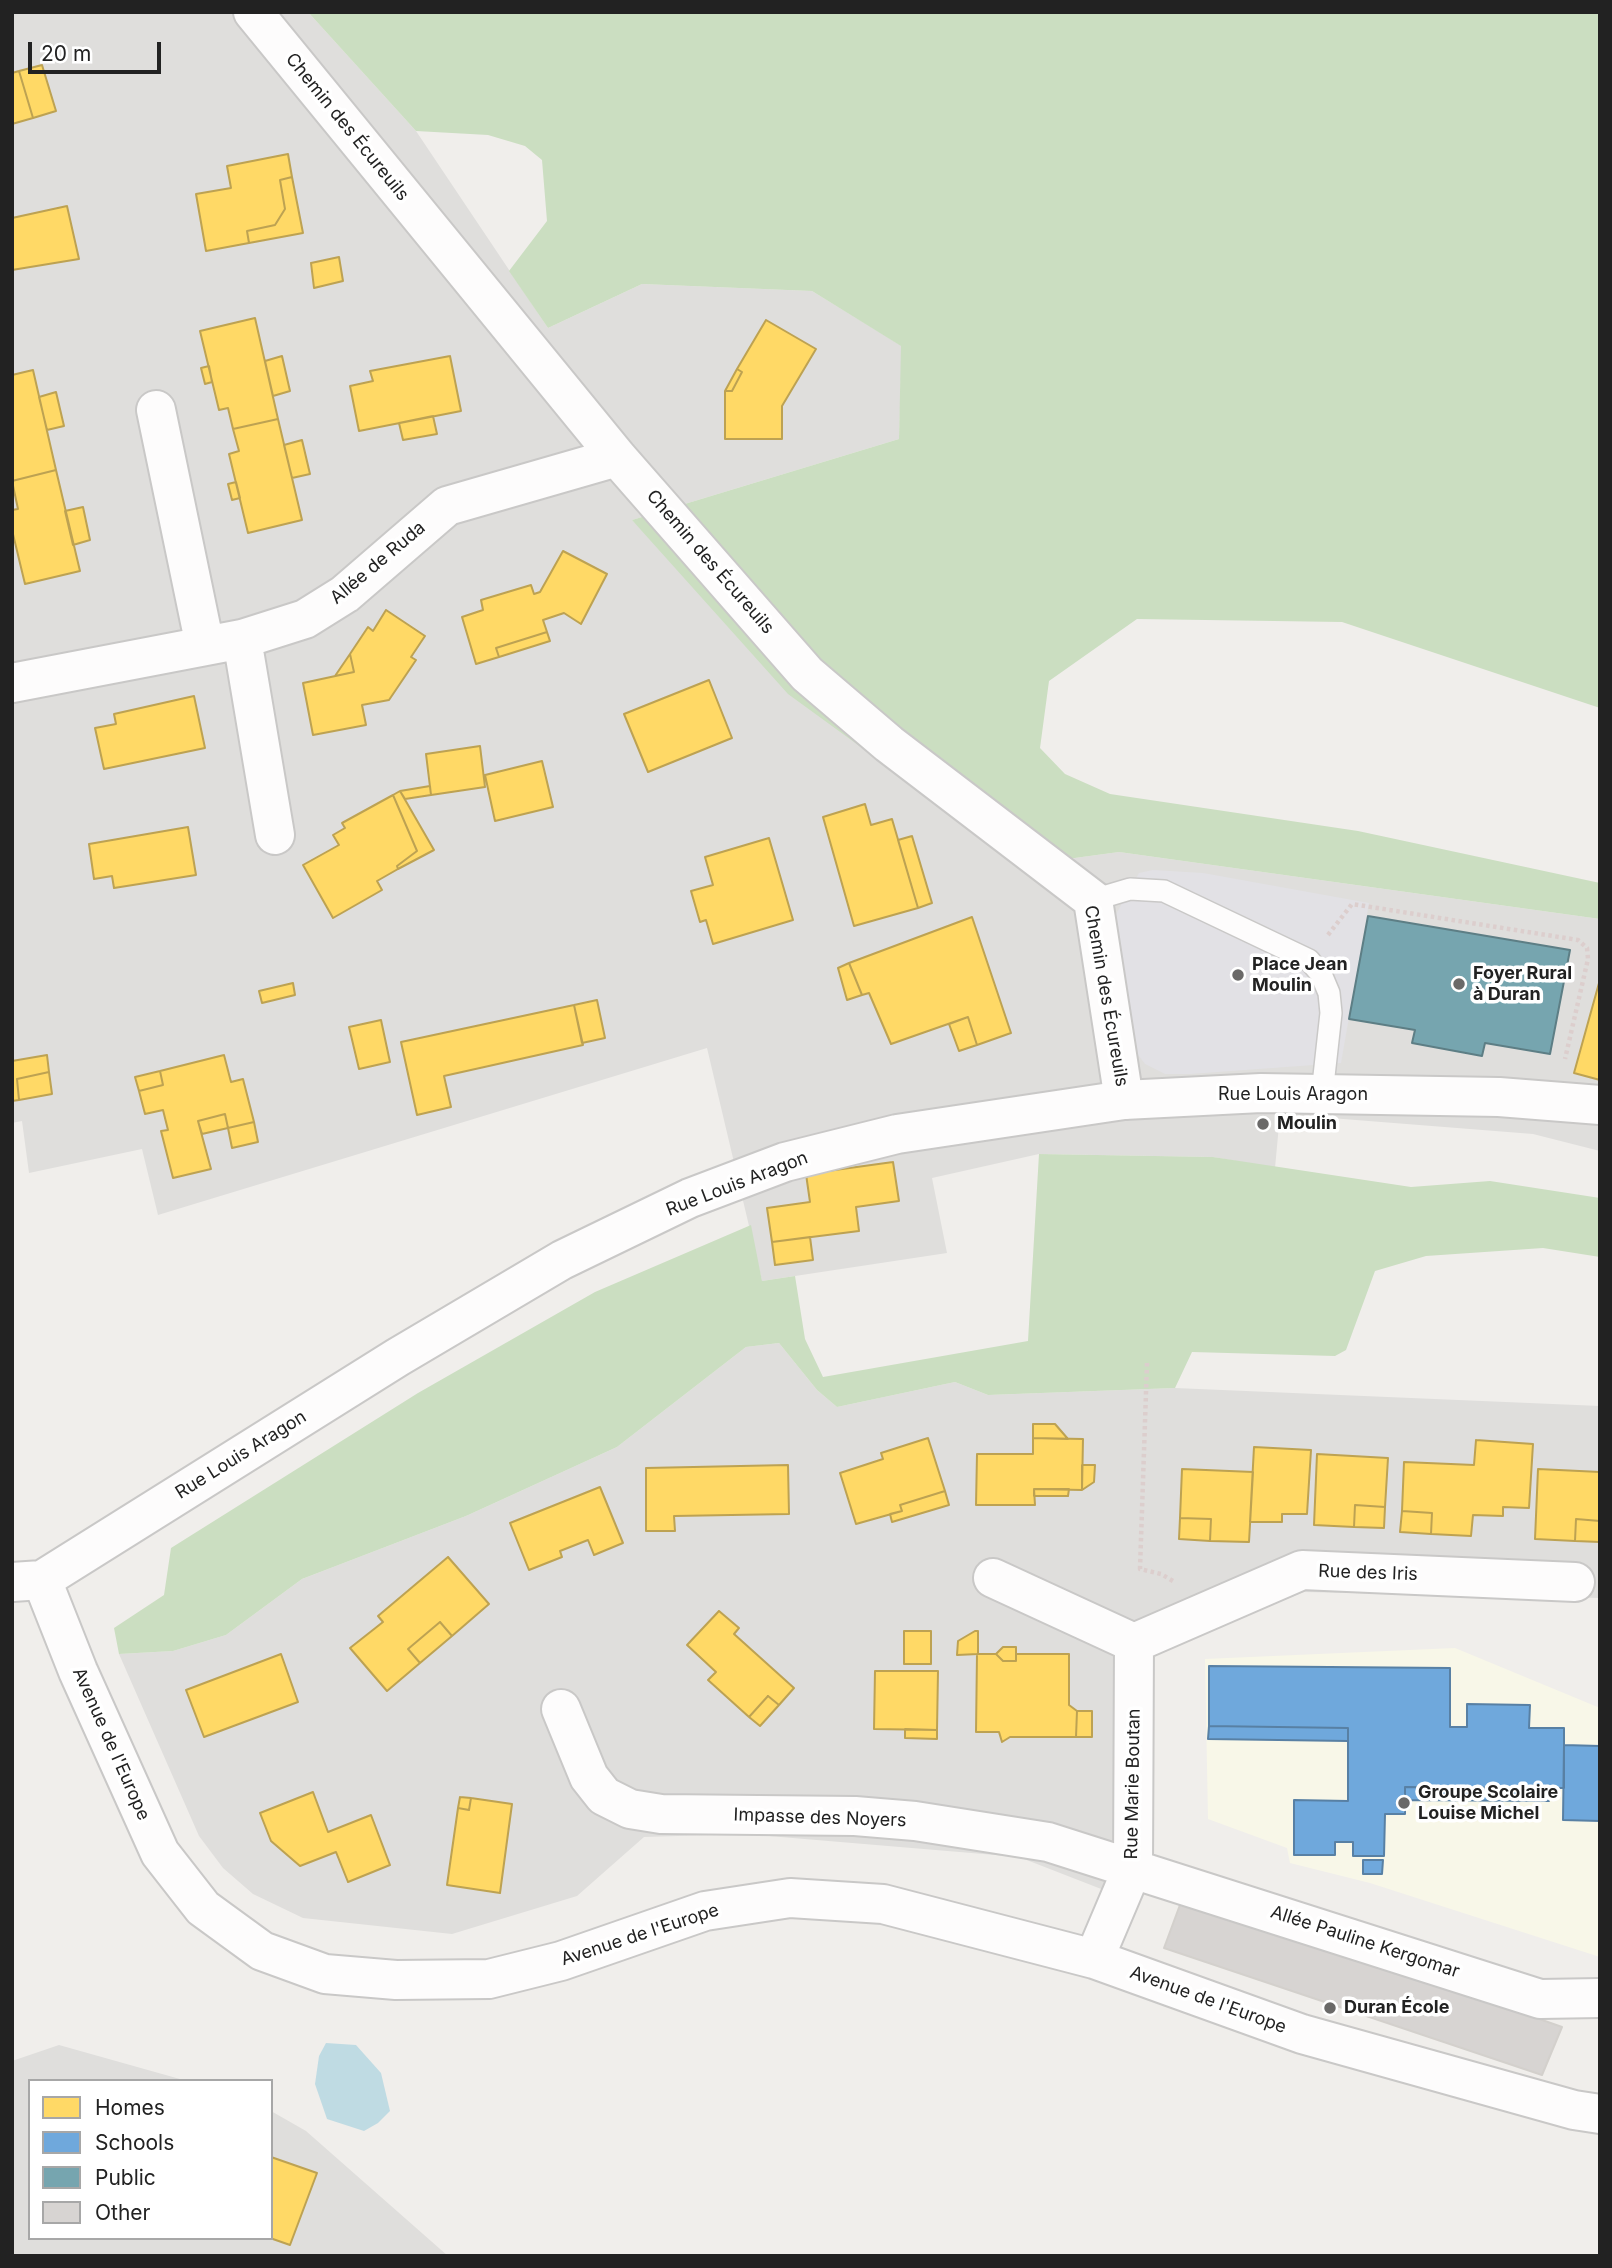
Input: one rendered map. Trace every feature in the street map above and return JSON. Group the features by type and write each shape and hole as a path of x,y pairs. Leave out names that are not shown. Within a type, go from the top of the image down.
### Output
{"street":[{"name":"Chemin des Écureuils","path":"253,12 617,457 807,674 889,744 1093,900 1124,1100"},
{"path":"156,410 205,646"},
{"name":"Allée de Ruda","path":"12,683 242,639 305,619 345,594 447,506 617,457"},
{"path":"242,639 275,835"},
{"name":"Rue Louis Aragon","path":"27,1581 562,1259 690,1198 785,1162 897,1134 1124,1100 1261,1093 1499,1097 1600,1105"},
{"name":"Rue des Iris","path":"1134,1643 1302,1570 1575,1582"},
{"path":"993,1578 1134,1643"},
{"name":"Avenue de l'Europe","path":"27,1581 78,1671 160,1853 203,1908 262,1951 325,1974 396,1980 489,1979 561,1961 705,1910 790,1898 883,1904 1094,1959 1302,2034 1574,2110 1600,2114"},
{"name":"Rue Marie Boutan","path":"1094,1959 1133,1867 1134,1643"},
{"name":"Impasse des Noyers","path":"561,1709 589,1776 604,1796 630,1809 661,1814 855,1816 915,1821 1048,1842 1133,1867"},
{"name":"Allée Pauline Kergomar","path":"1133,1867 1540,1999 1600,1998"}],"lane":[{"path":"1093,900 1130,889 1164,891 1308,960 1321,974 1329,993 1331,1013 1322,1094"}],"path":[{"path":"1308,960 1352,904 1578,940 1587,948 1588,959 1555,1101"},
{"path":"1147,1363 1140,1569 1161,1574 1175,1582 1197,1616"}],"shaded area":[{"path":"12,12 308,12 416,131 548,328 642,284 812,291 902,346 899,439 632,520 1023,865 1119,852 1600,919 1600,1151 1533,1134 1280,1114 1275,1168 1213,1157 1039,1154 932,1178 947,1253 762,1281 707,1048 158,1215 142,1149 29,1173 22,1121 12,1123"},
{"name":"Place Jean Moulin","path":"1153,870 1203,873 1369,903 1341,1063 1190,1074 1165,1074 1145,1064 1135,1051 1112,931 1116,914 1139,873"},
{"path":"779,1343 817,1390 837,1407 955,1382 988,1395 1175,1388 1600,1406 1600,1598 1304,1592 1152,1654 1153,1857 1132,1901 1019,1857 745,1834 644,1837 577,1896 452,1934 303,1918 253,1894 223,1868 199,1836 119,1654 173,1651 226,1635 302,1579 466,1516 617,1447 746,1347"},
{"name":"Groupe Scolaire Louise Michel","path":"1455,1648 1600,1708 1600,1957 1370,1883 1290,1863 1287,1848 1208,1819 1205,1659"},
{"path":"59,2045 180,2079 28,2079 28,2240 273,2240 273,2112 306,2131 448,2256 12,2256 12,2061"}],"green space":[{"path":"308,12 1600,12 1600,708 1342,622 1137,619 1049,681 1040,748 1065,774 1110,794 1358,831 1600,883 1600,919 1119,852 1023,865 788,694 632,520 899,439 901,346 812,291 642,284 548,328 509,271 547,221 542,160 525,146 488,135 416,131"},
{"path":"1039,1154 1213,1157 1411,1187 1490,1181 1600,1198 1600,1257 1543,1248 1426,1256 1375,1271 1346,1350 1335,1356 1192,1352 1175,1388 988,1395 955,1382 837,1407 817,1390 779,1343 746,1347 617,1447 466,1516 302,1579 226,1635 173,1651 119,1654 114,1628 164,1595 171,1548 418,1393 595,1292 751,1225 762,1281 795,1276 805,1339 823,1377 1028,1341"}],"water":[{"path":"326,2043 356,2045 381,2073 390,2111 378,2123 364,2131 327,2119 315,2084 319,2056"}],"building: Homes":[{"path":"42,65 56,111 33,118 19,71"},
{"path":"19,71 33,118 12,124 12,73"},
{"path":"288,154 292,177 280,180 285,209 275,225 247,231 249,243 206,251 196,194 231,188 227,166"},
{"path":"292,177 303,233 249,243 247,231 275,225 285,209 280,180"},
{"path":"67,206 79,259 12,270 12,218"},
{"path":"339,257 343,281 314,288 311,263"},
{"path":"255,318 278,419 233,429 228,408 219,410 200,331"},
{"path":"766,320 816,349 782,406 782,439 725,439 725,391 732,391 742,372 737,369"},
{"path":"282,356 290,391 273,396 265,361"},
{"path":"450,356 461,411 359,431 350,386 373,381 370,371"},
{"path":"209,366 212,382 205,384 201,368"},
{"path":"737,369 742,372 732,391 725,391"},
{"path":"33,370 56,470 12,481 12,375"},
{"path":"56,392 64,426 47,430 39,397"},
{"path":"433,416 437,434 403,440 399,423"},
{"path":"278,419 302,520 248,533 229,454 239,451 233,429"},
{"path":"302,440 310,474 292,478 284,445"},
{"path":"56,470 80,571 25,584 12,530 12,510 18,509 12,481"},
{"path":"236,482 240,498 232,500 228,484"},
{"path":"83,507 90,540 73,545 65,511"},
{"path":"563,551 607,574 581,624 564,613 543,620 547,632 496,648 499,657 476,664 462,617 483,610 481,600 531,585 534,594 540,592"},
{"path":"386,610 425,636 411,657 416,660 389,700 362,705 366,725 313,735 303,683 354,672 350,654 368,627 373,631"},
{"path":"547,632 550,641 499,657 496,648"},
{"path":"350,654 354,672 335,676"},
{"path":"709,680 732,738 648,772 624,714"},
{"path":"194,696 205,748 104,769 95,728 116,724 114,714"},
{"path":"480,746 485,787 431,795 426,754"},
{"path":"542,761 553,807 495,821 485,775"},
{"path":"430,786 431,795 405,799 400,791"},
{"path":"400,791 434,850 398,869 397,866 417,851 393,795"},
{"path":"393,795 417,851 397,866 398,869 377,881 382,890 333,918 303,865 339,845 333,835 345,828 342,823"},
{"path":"865,804 871,825 892,819 918,908 854,926 823,817"},
{"path":"188,827 196,875 114,888 112,876 94,879 89,844"},
{"path":"912,836 932,903 918,908 898,840"},
{"path":"769,838 793,920 713,944 706,920 700,922 691,891 713,885 705,857"},
{"path":"972,917 1011,1033 977,1045 968,1017 891,1044 869,993 862,995 849,963"},
{"path":"849,963 862,995 847,1000 838,968"},
{"path":"293,983 295,995 262,1003 259,991"},
{"path":"1600,984 1600,1080 1574,1073"},
{"path":"597,1000 605,1038 582,1043 574,1005"},
{"path":"574,1005 583,1045 444,1076 451,1107 417,1115 401,1042"},
{"path":"968,1017 977,1045 959,1051 949,1024"},
{"path":"381,1020 390,1062 359,1069 349,1027"},
{"path":"47,1055 49,1072 17,1079 19,1100 12,1101 12,1061"},
{"path":"224,1055 231,1082 243,1079 254,1122 228,1128 225,1114 198,1121 211,1169 173,1178 161,1131 168,1130 163,1110 145,1114 139,1091 163,1085 160,1071"},
{"path":"160,1071 163,1085 139,1091 135,1077"},
{"path":"49,1072 52,1094 19,1100 17,1079"},
{"path":"225,1114 228,1128 202,1134 198,1121"},
{"path":"254,1122 258,1142 232,1148 228,1128"},
{"path":"893,1162 899,1201 856,1207 859,1231 772,1242 767,1208 810,1202 806,1174"},
{"path":"810,1237 813,1260 775,1265 772,1242"},
{"path":"1033,1424 1055,1424 1068,1439 1033,1438"},
{"path":"928,1438 945,1491 900,1505 902,1511 856,1524 840,1473 883,1459 881,1453"},
{"path":"1033,1438 1083,1439 1082,1490 1034,1489 1035,1505 976,1505 977,1454 1033,1454"},
{"path":"1476,1440 1533,1444 1529,1508 1503,1507 1503,1516 1473,1515 1471,1536 1431,1534 1432,1513 1402,1511 1404,1462 1474,1465"},
{"path":"1254,1447 1311,1450 1307,1514 1282,1514 1282,1522 1250,1522"},
{"path":"1317,1454 1388,1458 1385,1507 1355,1505 1354,1527 1314,1525"},
{"path":"788,1465 789,1514 674,1516 675,1531 646,1531 646,1468"},
{"path":"1082,1465 1095,1465 1094,1482 1082,1490"},
{"path":"1182,1469 1253,1472 1249,1542 1210,1541 1211,1519 1180,1518"},
{"path":"1538,1469 1600,1472 1600,1521 1576,1519 1575,1541 1535,1539"},
{"path":"600,1487 623,1543 594,1555 588,1540 560,1551 562,1557 529,1570 510,1523"},
{"path":"1034,1489 1069,1489 1068,1496 1034,1496"},
{"path":"945,1491 949,1505 892,1522 890,1514 902,1511 900,1505"},
{"path":"1355,1505 1385,1507 1384,1528 1354,1527"},
{"path":"1402,1511 1432,1513 1431,1534 1400,1532"},
{"path":"1180,1518 1211,1519 1210,1541 1179,1539"},
{"path":"1576,1519 1600,1521 1600,1542 1575,1541"},
{"path":"448,1557 489,1604 452,1636 440,1622 408,1649 420,1663 387,1691 350,1648 383,1622 378,1616"},
{"path":"719,1611 739,1628 734,1634 794,1688 779,1705 768,1696 749,1717 708,1680 716,1672 687,1645"},
{"path":"440,1622 452,1636 420,1663 408,1649"},
{"path":"904,1631 931,1631 931,1664 904,1664"},
{"path":"978,1631 978,1654 957,1655 958,1641"},
{"path":"1003,1647 1016,1647 1016,1661 1003,1661 996,1654"},
{"path":"281,1654 298,1702 204,1737 186,1690"},
{"path":"977,1654 996,1654 1003,1661 1016,1661 1016,1654 1069,1654 1069,1705 1077,1711 1076,1737 1010,1737 1002,1742 999,1732 976,1732"},
{"path":"875,1671 938,1671 937,1730 874,1729"},
{"path":"768,1696 779,1705 760,1726 749,1717"},
{"path":"1077,1711 1092,1711 1092,1737 1076,1737"},
{"path":"905,1729 937,1730 937,1739 905,1738"},
{"path":"313,1792 328,1832 371,1815 390,1865 348,1882 336,1852 300,1866 271,1841 260,1813"},
{"path":"460,1797 471,1798 469,1810 458,1808"},
{"path":"471,1798 512,1804 500,1893 447,1885 458,1808 469,1810"},
{"path":"273,2158 317,2173 290,2245 273,2239"}],"building: Schools":[{"path":"1209,1666 1450,1668 1450,1727 1467,1727 1467,1704 1530,1705 1529,1728 1564,1728 1564,1788 1405,1787 1405,1814 1385,1814 1384,1856 1353,1856 1353,1842 1335,1842 1335,1855 1294,1855 1294,1800 1348,1801 1348,1728 1209,1726"},
{"path":"1209,1726 1348,1728 1348,1741 1208,1739"},
{"path":"1564,1745 1600,1746 1600,1821 1563,1820"},
{"path":"1405,1787 1549,1788 1549,1801 1405,1800"},
{"path":"1363,1860 1383,1860 1382,1874 1363,1874"}],"building: Public":[{"name":"Foyer Rural à Duran","path":"1368,916 1570,950 1550,1054 1485,1043 1482,1056 1412,1043 1415,1030 1349,1019"}],"building: Other":[{"path":"1184,1894 1562,2027 1542,2075 1164,1948"}],"place":[{"name":"Place Jean Moulin","path":"1238,975"},
{"name":"Foyer Rural à Duran","path":"1459,984"},
{"name":"Moulin","path":"1263,1124"},
{"name":"Groupe Scolaire Louise Michel","path":"1404,1803"},
{"name":"Duran École","path":"1330,2008"}]}
